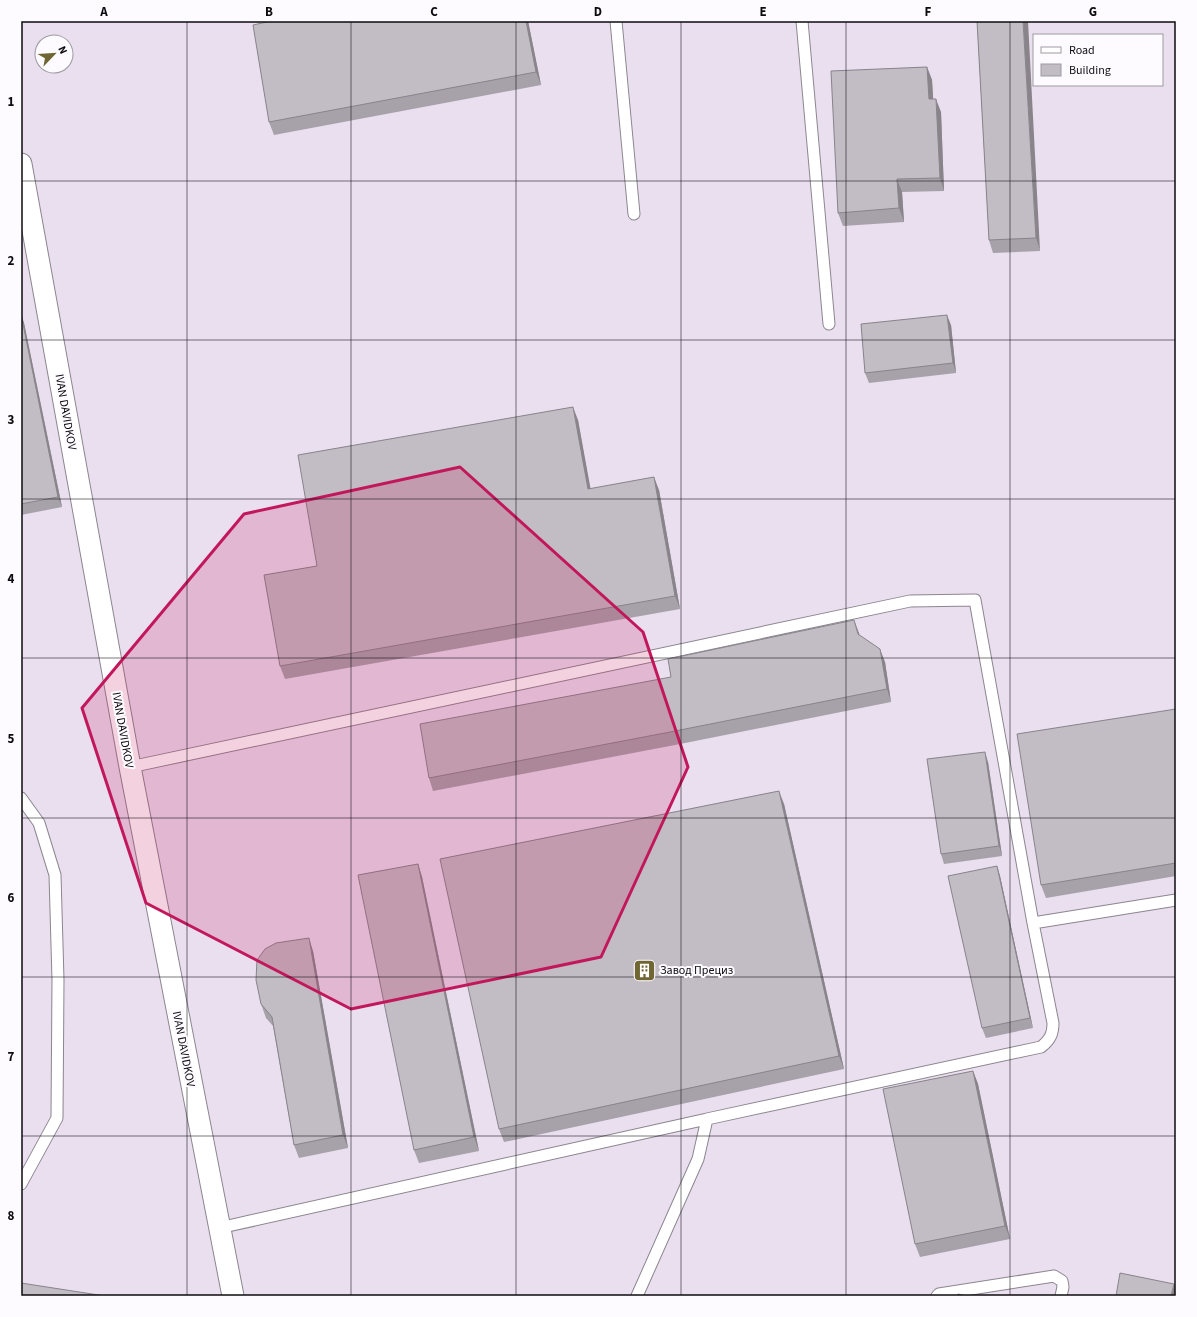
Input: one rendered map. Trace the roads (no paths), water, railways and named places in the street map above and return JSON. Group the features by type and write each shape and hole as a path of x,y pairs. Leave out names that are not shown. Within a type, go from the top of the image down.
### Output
{"street":[{"name":"IVAN DAVIDKOV","path":"21,164 130,767 233,1296"}],"lane":[{"path":"616,21 634,214"},
{"path":"802,21 829,324"},
{"path":"130,767 910,602 975,600 1033,923 1054,1024 1053,1033 1048,1042 1042,1047 707,1119 219,1228"},
{"path":"21,798 39,823 55,875 58,988 57,1118 21,1184"},
{"path":"1033,923 1176,900"},
{"path":"637,1296 698,1159 707,1119"},
{"path":"937,1296 939,1294 1054,1276 1062,1281 1063,1287 1061,1296"}],"place":[{"name":"Завод Прециз","path":"644,970"}]}
